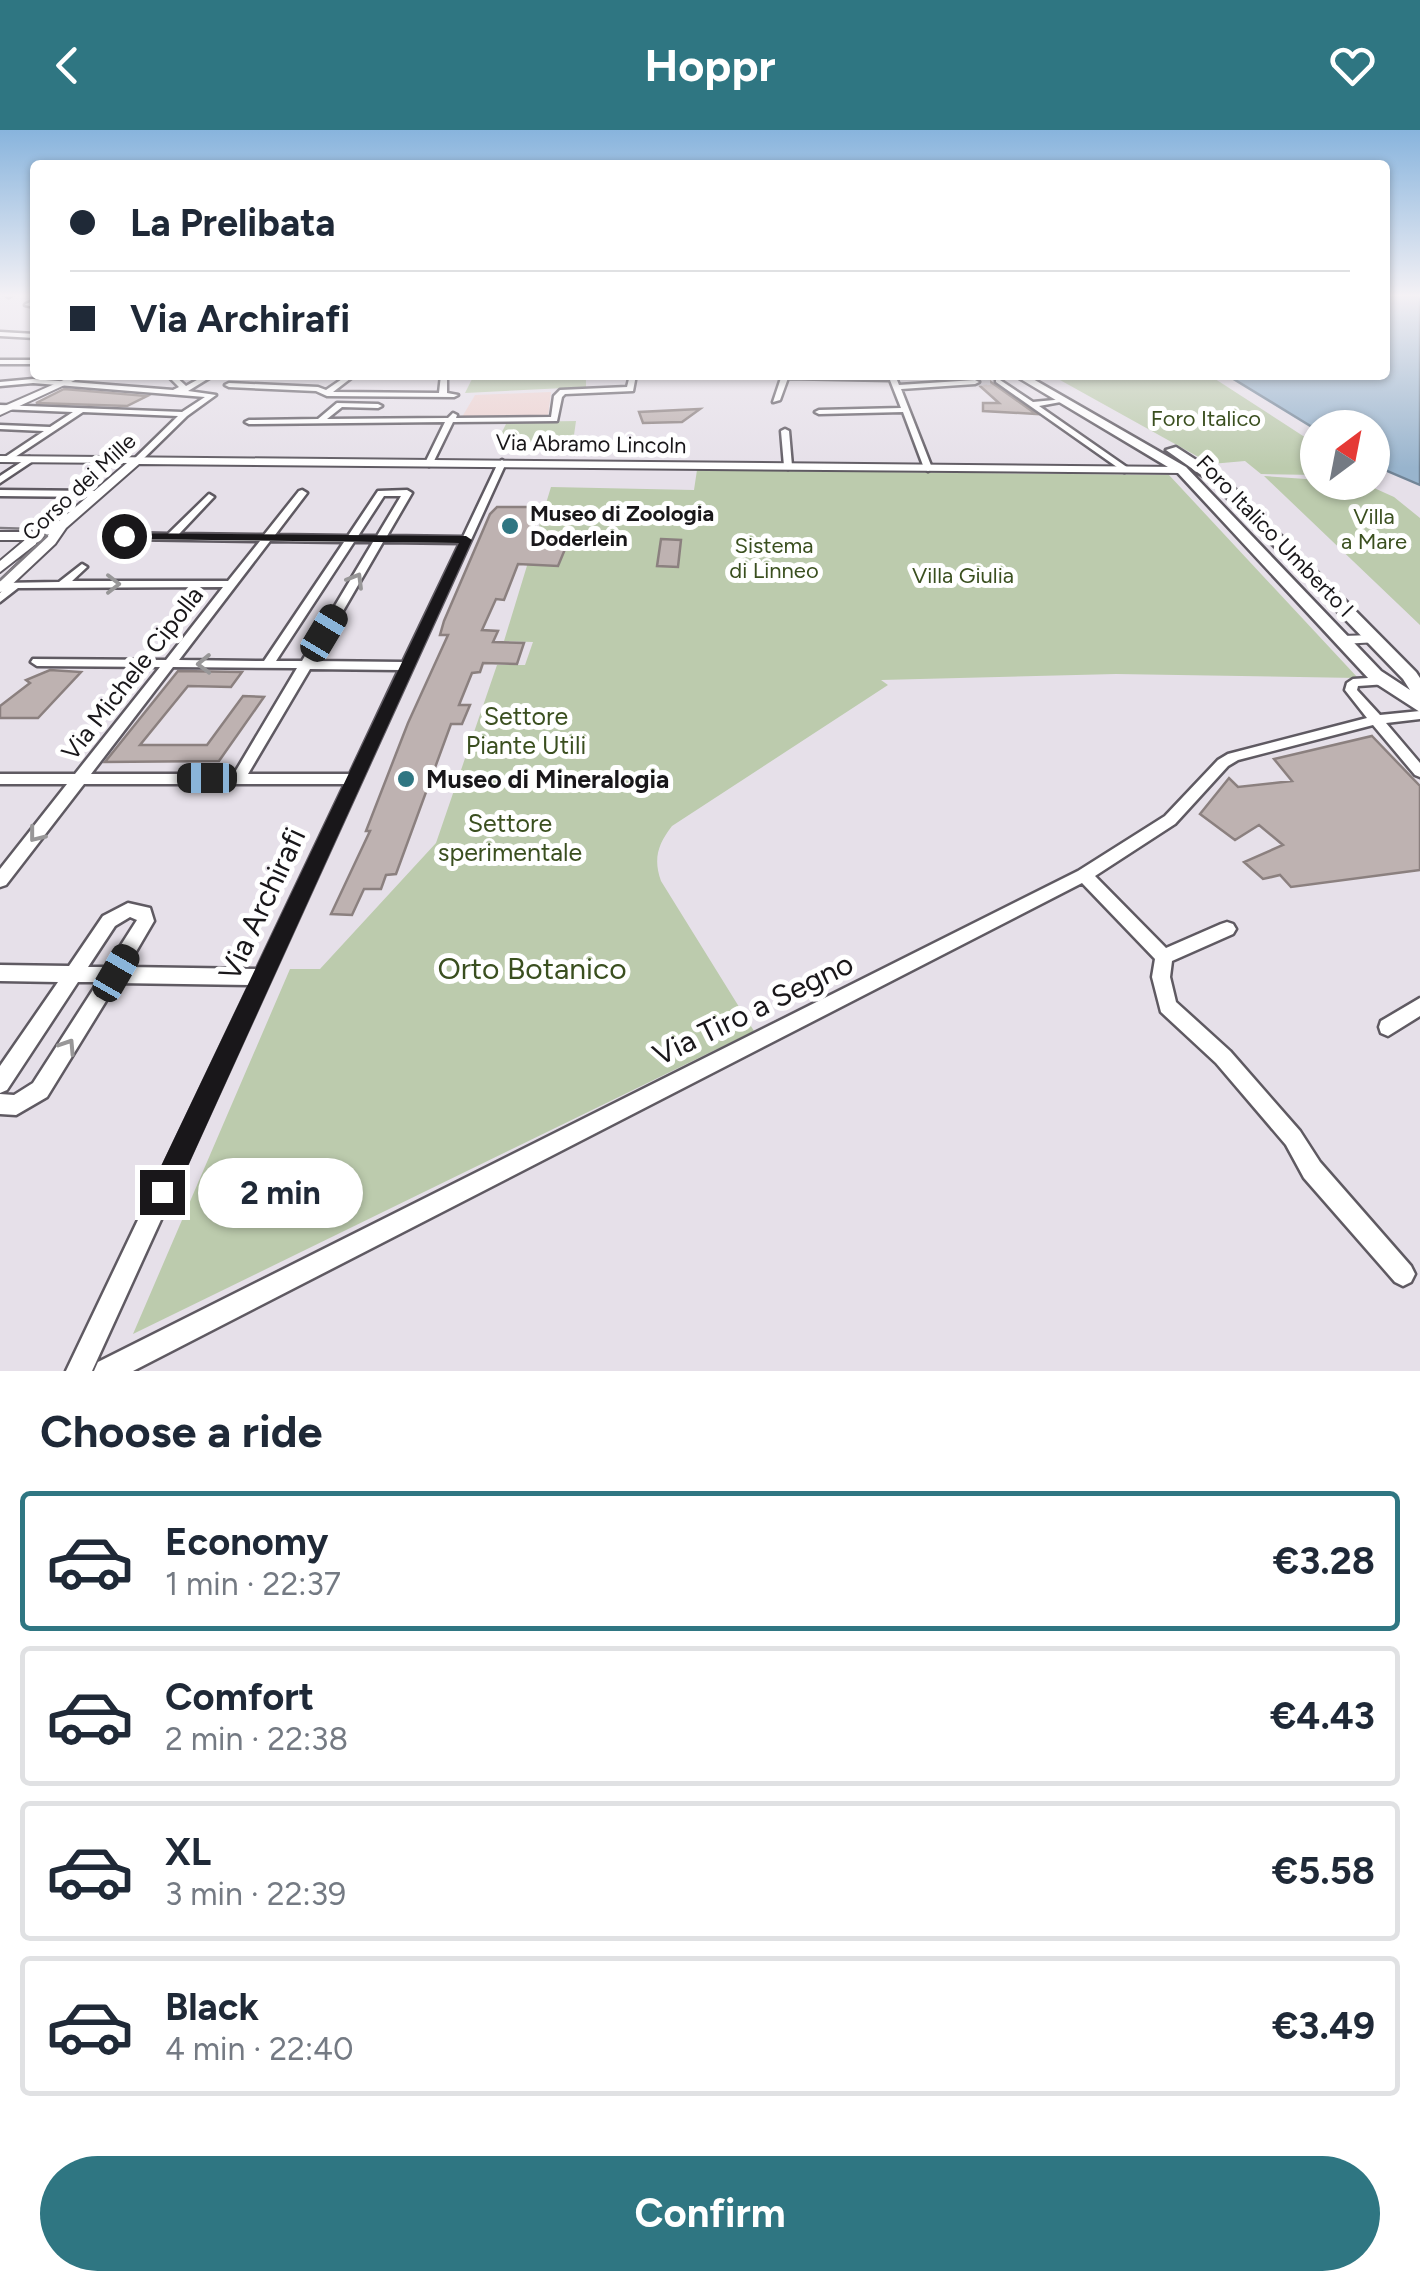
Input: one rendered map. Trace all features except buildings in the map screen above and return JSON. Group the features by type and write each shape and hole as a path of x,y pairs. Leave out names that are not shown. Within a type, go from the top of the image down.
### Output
{"main road":[{"name":"Foro Italico Umberto I","path":"1035,380 1062,401 1182,470 1383,681 1420,706"},
{"name":"Foro Italico Umberto I","path":"1037,380 1204,470 1410,676 1420,692"}],"street":[{"path":"0,362 30,362"},
{"path":"0,384 30,378"},
{"path":"3,407 31,380"},
{"path":"46,380 212,395"},
{"path":"3,407 71,380"},
{"path":"110,387 113,380"},
{"path":"175,380 183,387 178,392"},
{"path":"178,392 201,380"},
{"name":"Corso dei Mille","path":"5,589 62,525 184,414 237,380"},
{"path":"323,391 343,380"},
{"path":"229,385 448,395 445,380"},
{"path":"249,422 554,420 558,396 564,392 630,389 633,380"},
{"path":"776,400 784,380"},
{"path":"870,380 965,392"},
{"path":"896,383 972,382 969,380"},
{"path":"1003,380 994,381 1127,470"},
{"path":"896,383 928,468"},
{"path":"122,412 162,391"},
{"path":"368,420 390,395"},
{"path":"1032,404 1062,401"},
{"path":"320,421 340,405 378,406"},
{"path":"3,407 184,414"},
{"path":"3,459 81,410"},
{"path":"819,412 905,410"},
{"path":"429,463 451,418"},
{"path":"0,427 50,430"},
{"path":"785,431 788,466"},
{"name":"Via Abramo Lincoln","path":"3,459 1182,470"},
{"path":"0,480 32,459"},
{"name":"Via Archirafi","path":"79,1371 502,464"},
{"path":"0,492 97,494"},
{"name":"Via Michele Cipolla","path":"0,881 302,493"},
{"path":"240,778 406,494 381,493 270,663"},
{"path":"171,536 209,497"},
{"path":"0,536 28,536 62,525"},
{"name":"Corso dei Mille","path":"0,568 32,541 28,536"},
{"path":"124,536 466,540"},
{"path":"63,584 82,566"},
{"path":"5,589 63,584 228,584"},
{"name":"Foro Italico Umberto I","path":"1342,640 1373,639"},
{"path":"36,662 406,666"},
{"path":"1383,681 1353,682 1350,690 1420,772"},
{"name":"Via Tiro a Segno","path":"107,1371 1084,875 1170,820 1223,763 1376,720 1420,714"},
{"path":"0,780 352,779"},
{"path":"1084,875 1164,958"},
{"path":"0,1083 108,921 121,913 140,911 146,922 40,1090 16,1105 0,1104"},
{"path":"1164,958 1227,929"},
{"path":"1164,958 1161,977 1168,1006 1223,1057 1293,1138 1322,1182 1404,1274"},
{"path":"0,974 262,977"},
{"path":"1388,1027 1420,1006"}],"shaded area":[{"path":"551,392 548,417 462,417 475,395"}],"green space":[{"path":"472,380 586,380 586,387 465,393"},
{"name":"Foro Italico","path":"1060,380 1217,380 1300,434 1300,475 1261,474 1245,461 1211,464"},
{"path":"576,421 573,442 525,442 511,450 514,444 506,443 510,439 499,438 507,422"},
{"name":"Orto Botanico","path":"697,470 1169,475 1358,678 1116,674 881,680 888,685 672,826 660,846 657,866 661,881 754,1031 133,1334 290,969 320,969 436,843 497,665 525,665 533,642 504,641 551,487 694,490"},
{"name":"Villa a Mare","path":"1264,476 1300,479 1300,500 1390,500 1390,495 1420,518 1420,625"}],"water":[{"path":"1390,352 1420,352 1420,485 1390,472 1390,410 1300,410 1300,420 1235,380 1390,380"}],"tunnel":[{"path":"975,382 990,381 982,382"}],"tram line":[{"path":"0,528 35,529 47,536 0,580"}],"place":[{"name":"Museo di Zoologia Doderlein","path":"510,526"},
{"name":"Museo di Mineralogia","path":"406,779"}],"route":[{"path":"124,536 466,540 162,1192"}],"park label":[{"name":"Sistema di Linneo","path":"774,558"},
{"name":"Villa Giulia","path":"963,575"},
{"name":"Settore Piante Utili","path":"526,730"},
{"name":"Settore sperimentale","path":"510,838"}]}
